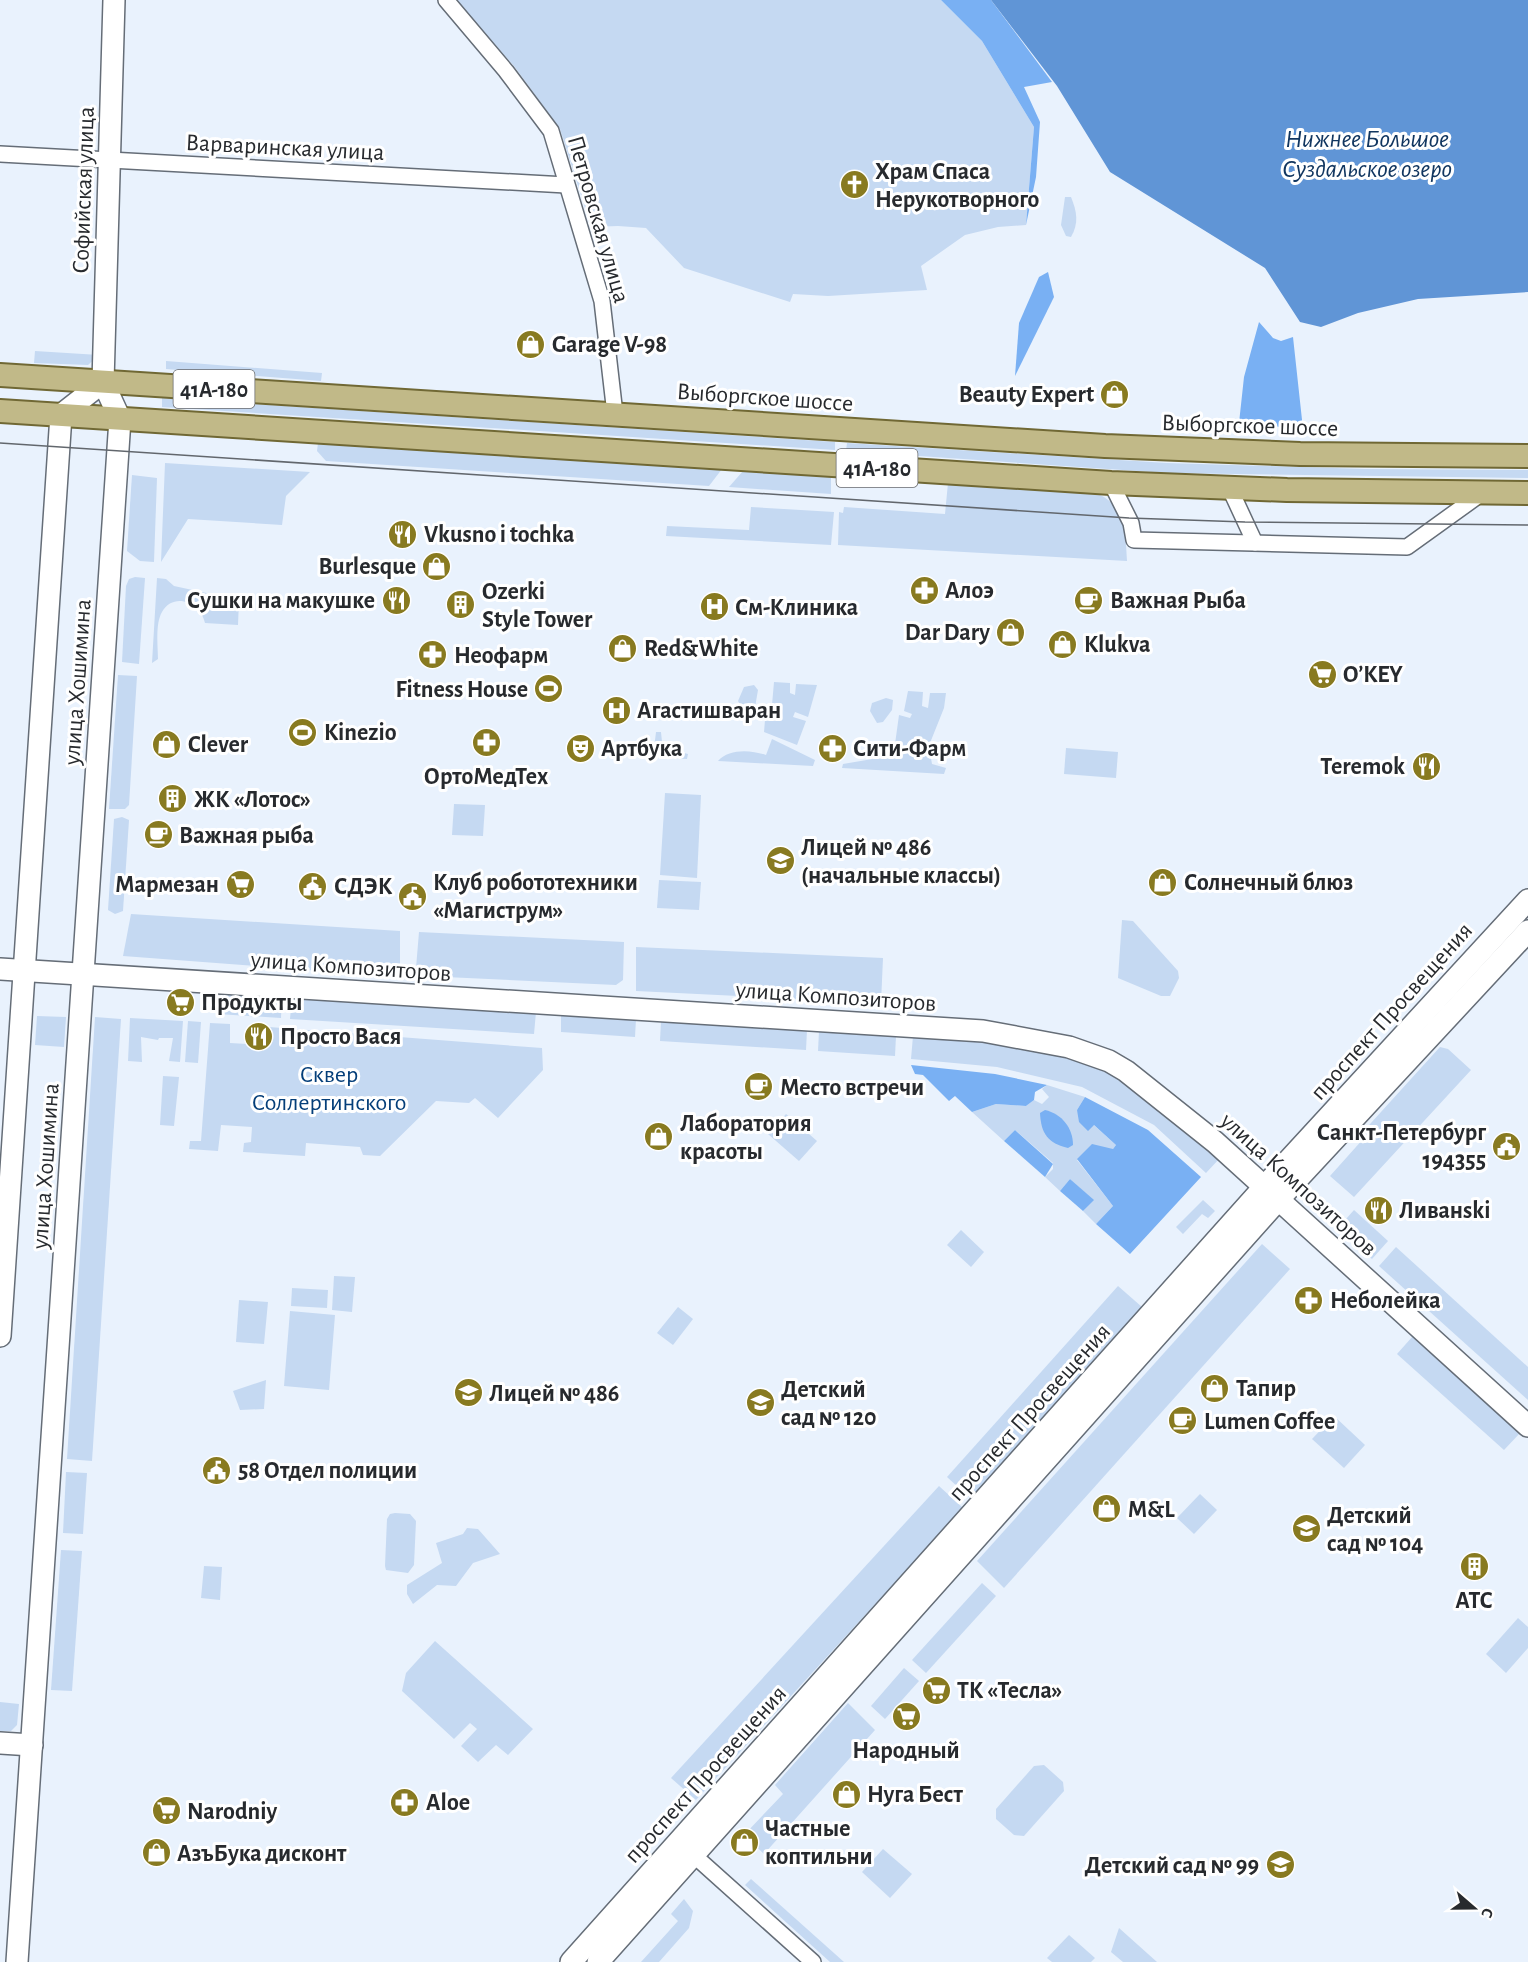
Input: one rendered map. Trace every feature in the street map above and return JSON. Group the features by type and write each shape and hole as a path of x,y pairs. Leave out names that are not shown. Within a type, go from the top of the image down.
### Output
{"main road":[{"name":"Выборгское шоссе","path":"0,375 1192,451 1528,456"},
{"name":"41А-180","path":"0,411 1111,483 1230,489 1528,493"}],"street":[{"name":"Софийская улица","path":"103,382 114,0"},
{"name":"Петровская улица","path":"446,0 506,71 550,131 602,301 615,414"},
{"name":"Варваринская улица","path":"0,154 567,185"},
{"path":"61,415 103,382"},
{"name":"улица Хошимина","path":"17,1962 120,419 103,382"},
{"name":"улица Хошимина","path":"0,1336 61,415"},
{"path":"1111,483 1131,523 1134,540 1407,547 1482,493"},
{"path":"1230,489 1255,543"},
{"name":"проспект Просвещения","path":"571,1962 686,1848 1274,1191 1528,900"},
{"name":"проспект Просвещения","path":"1274,1191 1528,931"},
{"name":"улица Композиторов","path":"0,957 24,964 1009,1034 1069,1047 1109,1061 1126,1071 1188,1118 1528,1414"},
{"name":"улица Композиторов","path":"0,969 24,964"},
{"name":"улица Композиторов","path":"1274,1191 1528,1426"},
{"path":"0,1743 32,1745"},
{"path":"686,1848 813,1962"},
{"name":"проспект Просвещения","path":"598,1962 686,1848"}],"green space":[{"path":"456,0 941,0 982,41 1034,127 1026,225 998,227 965,235 921,266 927,290 828,296 793,294 790,302 684,268 646,228 591,227 560,129 514,66"},
{"path":"1065,197 1071,197 1076,213 1075,227 1071,237 1066,236 1061,225"},
{"path":"35,351 99,355 88,365 34,363"},
{"path":"166,361 322,373 321,381 166,369"},
{"path":"162,398 835,442 835,450 162,407"},
{"path":"318,443 722,469 709,486 326,461 317,451"},
{"path":"847,443 1167,463 1365,469 1528,470 1528,478 1167,473 846,451"},
{"path":"165,463 310,472 286,496 282,525 188,519 161,562"},
{"path":"743,471 831,476 831,494 729,487"},
{"path":"132,475 157,478 154,562 140,561 127,551"},
{"path":"948,483 1091,491 1103,496 1112,503 1122,518 1127,561 838,545 839,512 843,513 844,507 945,514"},
{"path":"751,507 834,512 831,545 666,536 667,526 749,530"},
{"path":"145,578 139,664 122,662 126,586 129,579"},
{"path":"157,578 166,579 174,586 239,600 238,625 205,623 193,605 180,601 173,602 167,606 160,617 157,635 158,659 152,663"},
{"path":"118,675 137,676 129,805 125,809 109,809"},
{"path":"774,682 790,683 790,693 795,695 796,684 817,685 808,717 795,712 793,717 806,721 797,745 764,732 766,708 776,712 778,707 772,705"},
{"path":"754,685 758,690 754,713 746,716 738,701 744,687"},
{"path":"908,691 923,692 922,706 928,708 930,693 946,693 944,708 930,743 921,739 919,743 929,747 932,764 946,768 944,774 842,768 843,764 890,756 895,744 899,715 910,718 912,714 904,711"},
{"path":"886,698 893,700 892,710 883,722 877,723 870,711 872,703"},
{"path":"656,732 661,732 662,742 673,750 688,754 687,759 653,757"},
{"path":"772,739 815,760 813,766 718,761 728,754 741,751 766,755"},
{"path":"1066,748 1118,752 1116,778 1064,774"},
{"path":"665,793 701,795 697,878 660,875"},
{"path":"454,804 485,805 483,836 452,835"},
{"path":"122,817 129,820 123,911 115,914 108,910 114,819"},
{"path":"659,880 701,882 699,910 657,908"},
{"path":"131,914 400,931 400,977 123,956"},
{"path":"1122,920 1133,921 1178,971 1179,978 1170,996 1161,996 1118,978"},
{"path":"419,932 624,942 623,980 616,985 424,976 416,968"},
{"path":"636,947 883,958 881,1003 636,991"},
{"path":"219,991 282,995 281,1018 218,1014"},
{"path":"292,997 536,1012 534,1034 290,1019"},
{"path":"561,1014 636,1019 635,1037 561,1032"},
{"path":"37,1016 66,1017 64,1047 35,1045"},
{"path":"95,1017 121,1019 92,1461 67,1459"},
{"path":"130,1018 183,1021 180,1062 169,1061 173,1038 159,1038 158,1040 141,1037 142,1062 128,1061"},
{"path":"188,1021 201,1022 198,1063 185,1062"},
{"path":"661,1021 807,1030 806,1050 660,1041"},
{"name":"Сквер Соллертинского","path":"210,1023 230,1024 230,1043 267,1045 269,1027 542,1048 543,1070 498,1118 475,1098 469,1103 436,1101 380,1156 363,1155 360,1147 306,1143 305,1156 243,1152 244,1143 251,1142 252,1127 221,1125 218,1151 189,1149 190,1141 201,1141"},
{"path":"819,1031 896,1036 895,1056 818,1051"},
{"path":"913,1036 1012,1044 1037,1048 1084,1061 1107,1071 1137,1090 1220,1158 1206,1173 1154,1125 1082,1087 997,1067 911,1059"},
{"path":"1440,1047 1448,1049 1471,1070 1354,1197 1330,1176 1364,1138 1361,1134"},
{"path":"163,1076 179,1077 174,1126 160,1125"},
{"path":"1047,1085 1085,1097 1077,1110 1116,1145 1113,1149 1077,1160 1113,1206 1096,1224 1083,1211 1093,1200 1070,1179 1060,1191 1045,1177 1053,1169 1053,1163 1015,1130 1004,1141 972,1112 996,1104 1026,1106 1034,1100 1042,1104 1049,1097 1042,1089"},
{"path":"786,1114 817,1141 799,1161 768,1134"},
{"path":"1203,1200 1215,1211 1208,1218 1202,1214 1183,1234 1176,1227"},
{"path":"1354,1210 1388,1241 1372,1259 1338,1228"},
{"path":"961,1230 984,1252 971,1267 947,1245"},
{"path":"1262,1244 1290,1269 1004,1588 977,1561"},
{"path":"1396,1247 1528,1367 1528,1400 1379,1266"},
{"path":"334,1276 355,1277 352,1312 332,1310"},
{"path":"1118,1286 1142,1307 971,1499 947,1477"},
{"path":"292,1288 328,1290 327,1308 291,1306"},
{"path":"239,1300 268,1302 264,1344 236,1342"},
{"path":"678,1307 693,1319 673,1345 657,1333"},
{"path":"290,1311 335,1315 329,1390 284,1386"},
{"path":"1413,1336 1520,1433 1504,1450 1397,1354"},
{"path":"266,1380 264,1409 240,1410 233,1391"},
{"path":"1334,1416 1365,1445 1344,1468 1312,1439"},
{"path":"66,1472 87,1473 83,1534 63,1533"},
{"path":"939,1486 963,1508 696,1800 671,1778"},
{"path":"1200,1494 1217,1510 1194,1534 1177,1518"},
{"path":"390,1514 410,1514 416,1521 414,1565 408,1573 386,1570 385,1566 387,1519"},
{"path":"467,1528 478,1529 500,1554 473,1563 456,1586 437,1585 413,1604 407,1594 407,1585 442,1563 436,1543 463,1534"},
{"path":"61,1550 82,1551 72,1691 51,1690"},
{"path":"204,1566 222,1567 220,1600 201,1598"},
{"path":"982,1583 996,1596 926,1673 912,1660"},
{"path":"1518,1618 1528,1627 1528,1648 1506,1673 1486,1654"},
{"path":"435,1641 533,1729 508,1755 496,1745 478,1762 461,1746 477,1729 470,1723 454,1739 402,1691 406,1673"},
{"path":"904,1668 919,1681 885,1719 871,1706"},
{"path":"0,1702 19,1704 17,1725 11,1731 0,1731"},
{"path":"848,1703 875,1730 764,1854 744,1835 783,1794 775,1785"},
{"path":"1044,1765 1063,1782 1064,1791 1024,1836 1014,1835 996,1819 996,1809 1034,1766"},
{"path":"883,1849 912,1874 890,1898 862,1872"},
{"path":"751,1879 844,1962 830,1962 745,1885"},
{"path":"684,1899 693,1911 689,1928 659,1962 641,1962 678,1921 671,1914"},
{"path":"1119,1928 1157,1962 1123,1962 1111,1952"},
{"path":"1069,1935 1095,1958 1091,1962 1052,1962 1047,1958"}],"shaded area":[{"path":"941,0 991,0 1052,82 1024,87 1040,122 1036,177 1026,225 1034,127 982,41"},
{"path":"1048,272 1054,297 1015,376 1019,323 1039,277"},
{"path":"1259,322 1273,338 1281,341 1293,337 1303,429 1239,423 1244,377"},
{"path":"911,1065 995,1074 1047,1085 1035,1092 1034,1100 1026,1106 996,1104 972,1112 955,1096 949,1101 923,1075 915,1074"},
{"path":"1085,1097 1148,1130 1201,1177 1130,1254 1096,1224 1113,1206 1077,1159 1092,1144 1113,1149 1116,1145 1094,1125 1088,1131 1079,1122 1077,1110"},
{"path":"1045,1110 1061,1118 1069,1128 1073,1145 1068,1148 1061,1146 1047,1136 1042,1127 1040,1113"},
{"path":"1015,1130 1053,1164 1045,1177 1004,1141"},
{"path":"1070,1179 1094,1200 1083,1211 1060,1191"}],"water":[{"name":"Нижнее Большое Суздальское озеро","path":"991,0 1528,0 1528,292 1418,299 1358,313 1321,327 1300,322 1265,268 1110,172 1057,86"}],"tram line":[{"path":"0,443 1129,518 1245,522 1528,525"}],"place":[{"name":"Храм Спаса Нерукотворного","path":"854,185"},
{"name":"Garage V-98","path":"531,344"},
{"name":"Beauty Expert","path":"1115,394"},
{"name":"Vkusno i tochka","path":"403,534"},
{"name":"Burlesque","path":"437,566"},
{"name":"Алоэ","path":"924,590"},
{"name":"Сушки на макушке","path":"396,600"},
{"name":"Важная Рыба","path":"1089,600"},
{"name":"Ozerki Style Tower","path":"461,605"},
{"name":"См-Клиника","path":"714,607"},
{"name":"Dar Dary","path":"1011,632"},
{"name":"Klukva","path":"1063,644"},
{"name":"Red&White","path":"623,648"},
{"name":"Неофарм","path":"433,655"},
{"name":"O’KEY","path":"1322,674"},
{"name":"Fitness House","path":"549,689"},
{"name":"Агастишваран","path":"616,710"},
{"name":"Kinezio","path":"303,732"},
{"name":"ОртоМедТех","path":"486,743"},
{"name":"Clever","path":"167,744"},
{"name":"Артбука","path":"580,748"},
{"name":"Сити-Фарм","path":"832,748"},
{"name":"Teremok","path":"1426,766"},
{"name":"ЖК «Лотос»","path":"173,799"},
{"name":"Важная рыба","path":"158,835"},
{"name":"Лицей № 486 (начальные классы)","path":"780,861"},
{"name":"Солнечный блюз","path":"1163,882"},
{"name":"Мармезан","path":"240,884"},
{"name":"СДЭК","path":"313,886"},
{"name":"Клуб робототехники «Магиструм»","path":"412,896"},
{"name":"Продукты","path":"180,1002"},
{"name":"Просто Вася","path":"259,1036"},
{"name":"Место встречи","path":"759,1087"},
{"name":"Лаборатория красоты","path":"659,1137"},
{"name":"Санкт-Петербург 194355","path":"1507,1146"},
{"name":"Ливанski","path":"1378,1210"},
{"name":"Неболейка","path":"1309,1300"},
{"name":"Тапир","path":"1215,1388"},
{"name":"Лицей № 486","path":"468,1393"},
{"name":"Детский сад № 120","path":"760,1403"},
{"name":"Lumen Coffee","path":"1183,1421"},
{"name":"58 Отдел полиции","path":"217,1470"},
{"name":"M&L","path":"1107,1509"},
{"name":"Детский сад № 104","path":"1306,1529"},
{"name":"АТС","path":"1474,1567"},
{"name":"ТК «Тесла»","path":"936,1690"},
{"name":"Народный","path":"906,1717"},
{"name":"Нуга Бест","path":"846,1794"},
{"name":"Aloe","path":"405,1802"},
{"name":"Narodniy","path":"166,1811"},
{"name":"Частные коптильни","path":"744,1842"},
{"name":"АзъБука дисконт","path":"156,1853"},
{"name":"Детский сад № 99","path":"1280,1865"}]}
